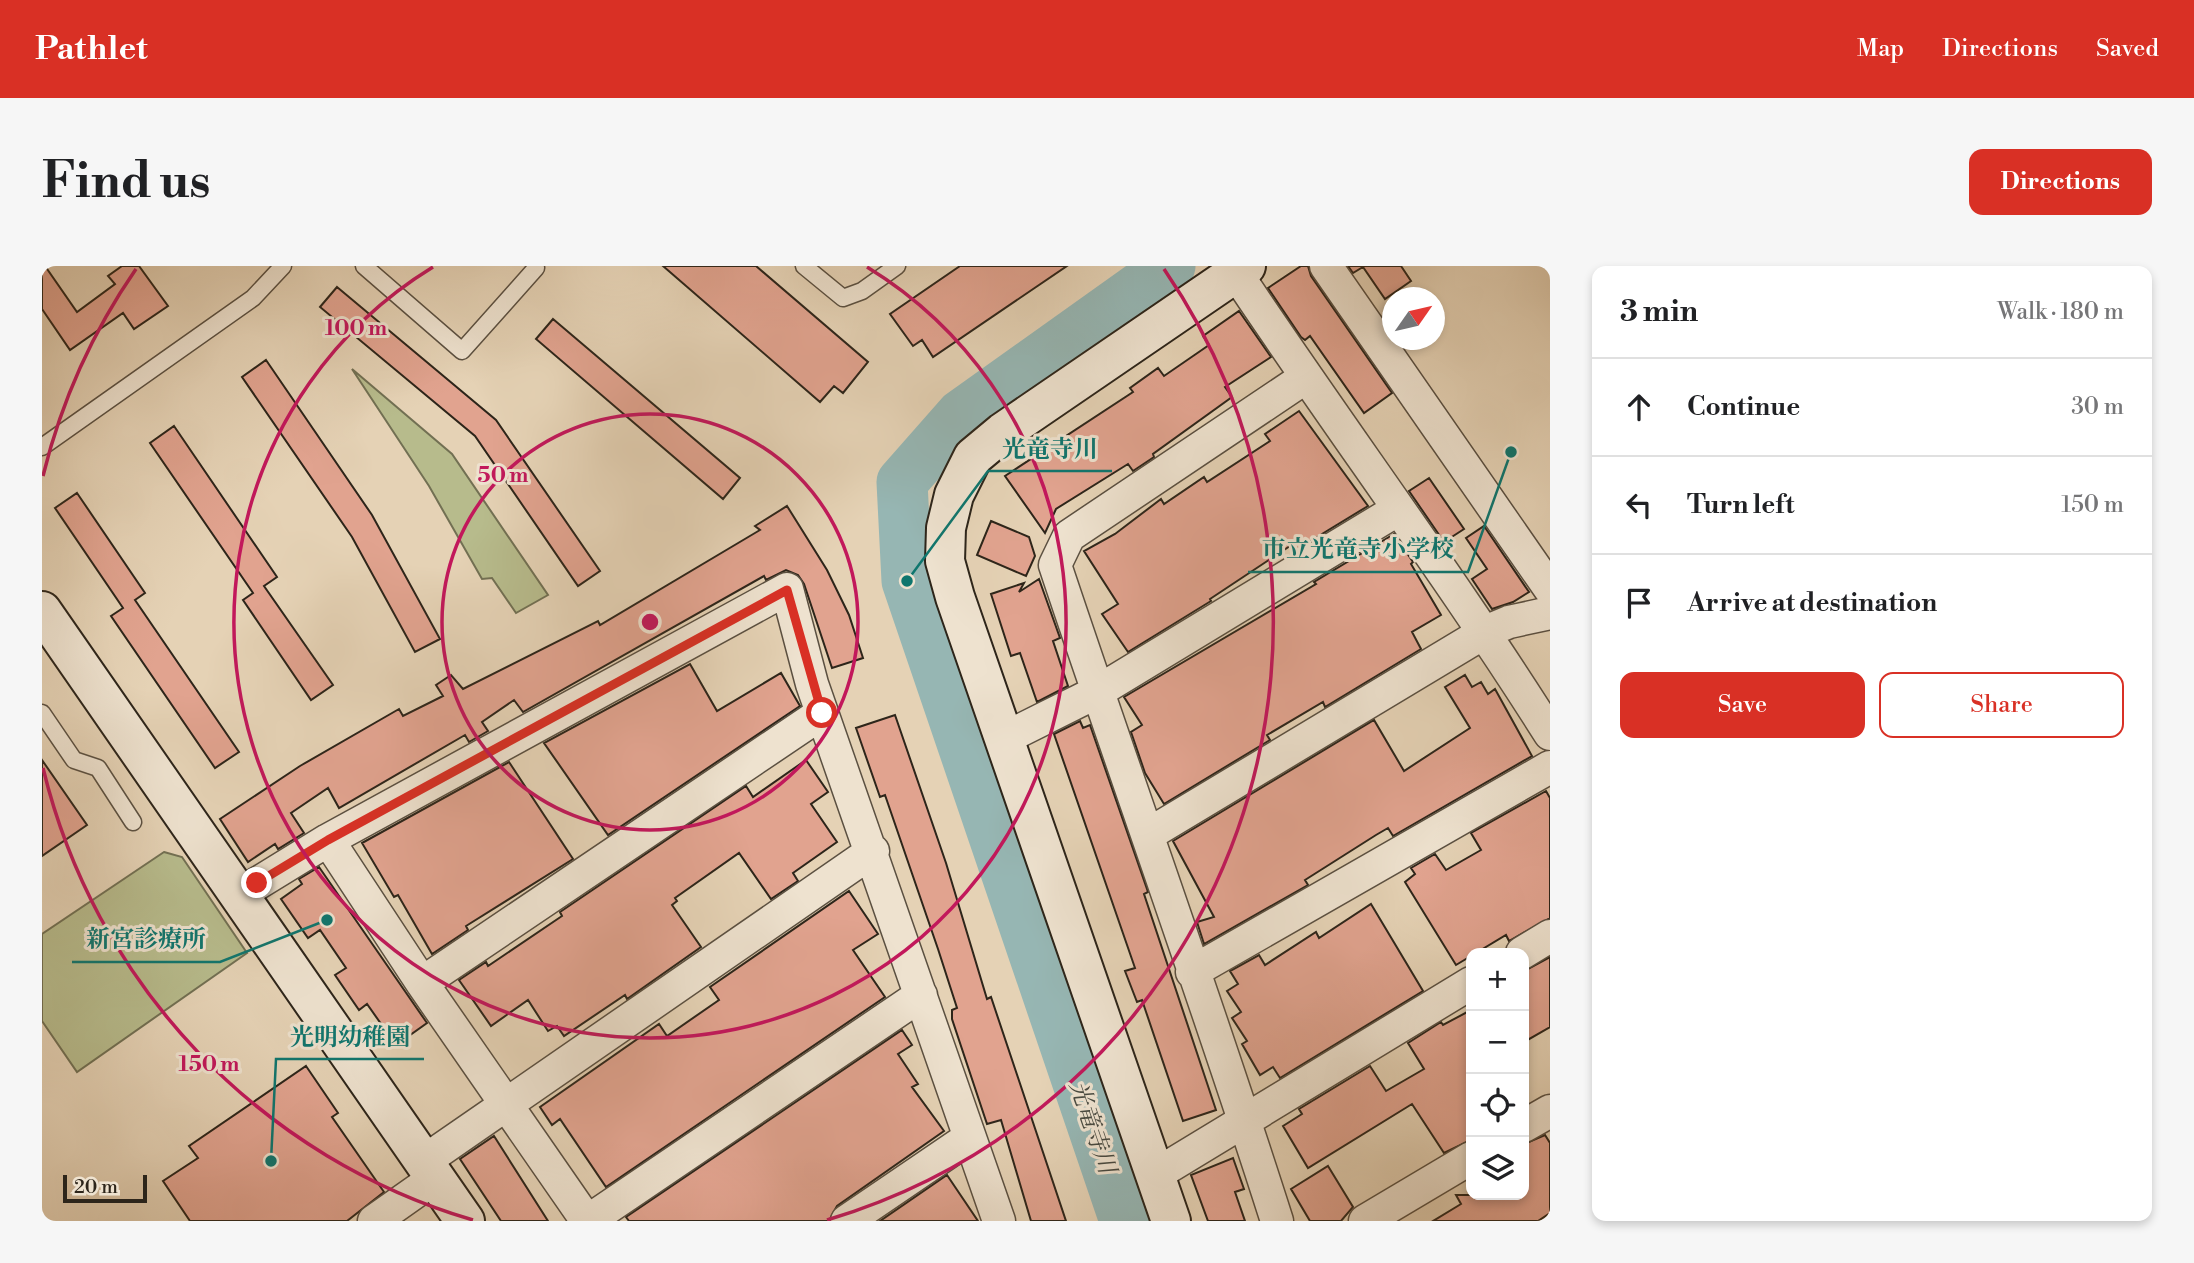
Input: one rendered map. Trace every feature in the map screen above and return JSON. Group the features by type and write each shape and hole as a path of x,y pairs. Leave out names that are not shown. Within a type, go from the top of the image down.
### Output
{"street":[{"path":"1326,266 1550,589"},
{"path":"1171,1221 1003,739 945,561 946,528 954,495 973,457 1003,432 1241,270 1306,377 1396,510 1485,632 1550,734"},
{"path":"1277,1221 1192,972 1149,834 1097,692 1055,565 1069,536 1306,377"},
{"path":"1003,739 1097,692 1396,510"},
{"path":"240,894 328,840 787,590 822,713 873,851 999,1221"},
{"path":"42,611 465,1221"},
{"path":"1149,834 1485,632 1509,622 1550,613"},
{"path":"422,983 822,713"},
{"path":"1192,972 1550,766"},
{"path":"328,840 422,983 587,1221 920,995"},
{"path":"374,1221 506,1103 873,851"},
{"path":"1529,949 1550,936"},
{"path":"1154,1175 1244,1118 1466,986"},
{"path":"1529,1123 1550,1111"},
{"path":"848,1221 969,1138"},
{"path":"1365,1221 1466,1161"}],"lane":[{"path":"42,447 253,298 283,266"},
{"path":"364,266 462,351 536,268"},
{"path":"804,266 843,298 862,290 897,266"},
{"path":"42,713 74,760 98,768 133,822"}],"green space":[{"path":"352,369 452,454 548,595 516,613 492,578 482,579 429,486"},
{"path":"164,852 182,857 247,953 77,1072 42,1021 42,934"}],"building":[{"path":"42,266 45,266 77,312 115,284 108,276 122,266 139,266 168,306 134,329 123,313 70,350 42,309"},
{"path":"663,266 756,266 868,362 843,393 834,386 820,402"},
{"path":"960,266 1067,266 933,357 922,340 913,346 890,314"},
{"path":"1301,266 1308,266 1311,276 1392,393 1364,413 1310,336 1305,340 1301,337 1268,288"},
{"path":"1348,266 1401,266 1411,281 1402,287 1382,287 1382,295 1363,267 1353,273"},
{"path":"337,287 496,420 600,571 578,586 475,436 320,307"},
{"path":"1239,311 1271,357 1225,387 1232,397 1153,454 1154,457 1133,471 1128,464 1056,509 1045,533 1005,476 1133,392 1130,388 1158,368 1164,376 1209,345 1203,336"},
{"path":"553,319 740,478 723,499 536,339"},
{"path":"266,360 372,515 440,639 415,652 352,537 242,377"},
{"path":"1299,411 1368,506 1294,551 1290,546 1210,599 1211,601 1128,652 1102,614 1118,604 1084,551 1115,534 1161,499 1164,504 1204,477 1207,482 1270,441 1265,434"},
{"path":"174,426 277,577 264,586 333,685 311,700 243,600 253,593 150,443"},
{"path":"1429,478 1464,529 1444,542 1409,491"},
{"path":"77,493 145,593 135,600 239,752 215,768 111,616 123,608 55,508"},
{"path":"787,506 827,570 849,615 863,658 832,668 804,584 798,575 786,570 766,580 764,576 523,712 514,700 482,722 488,731 469,742 465,735 339,808 328,788 291,813 304,833 278,849 275,844 248,862 220,819 300,766 399,709 403,716 443,696 436,685 451,675 463,689 598,621 600,625 760,530 755,526"},
{"path":"991,521 1029,537 1035,556 1026,576 977,555"},
{"path":"1484,526 1529,592 1513,602 1492,609 1472,579 1487,569 1466,538"},
{"path":"1394,534 1413,562 1411,564 1441,615 1412,632 1421,649 1325,707 1323,702 1267,735 1270,740 1164,804 1145,773 1131,732 1142,725 1124,697 1316,584 1314,582"},
{"path":"1039,579 1060,638 1053,641 1068,686 1037,702 1020,653 1011,656 991,594 1024,583 1019,592"},
{"path":"690,664 717,711 781,673 800,706 608,835 544,743"},
{"path":"1465,675 1472,687 1481,682 1488,694 1495,689 1532,756 1393,836 1388,828 1305,880 1308,885 1204,944 1197,922 1214,917 1173,841 1374,720 1404,771 1470,728 1445,687"},
{"path":"895,715 946,863 987,999 991,997 1066,1221 1031,1221 1001,1120 987,1124 952,1019 952,1010 957,1008 938,949 885,795 880,797 856,728"},
{"path":"1080,721 1083,728 1090,725 1148,892 1144,894 1216,1110 1183,1121 1142,1000 1137,1002 1125,971 1135,968 1054,734"},
{"path":"42,760 87,825 42,856"},
{"path":"806,760 828,792 811,804 837,842 793,873 798,881 771,899 739,853 675,898 677,901 672,905 701,947 627,999 625,995 564,1036 557,1026 548,1031 528,1000 491,1026 459,980 486,962 488,966 562,916 560,912 746,786 753,797"},
{"path":"509,762 573,859 466,926 468,930 432,954 398,895 394,897 362,843"},
{"path":"1546,791 1550,798 1550,918 1509,941 1506,935 1484,948 1466,948 1466,959 1456,965 1405,882 1415,874 1411,868 1435,854 1446,870 1481,850 1471,833"},
{"path":"319,867 427,1023 396,1045 367,1004 359,1010 335,975 346,968 320,930 308,938 281,899 302,884 299,879"},
{"path":"849,891 878,934 853,950 885,997 606,1187 560,1119 552,1125 540,1107 659,1024 667,1036 719,1000 710,987"},
{"path":"1371,904 1423,991 1280,1078 1273,1067 1260,1075 1242,1044 1247,1041 1232,1018 1241,1012 1227,991 1238,984 1230,971 1259,955 1265,965 1316,932 1319,938"},
{"path":"1550,957 1550,1027 1529,1039 1529,1011 1529,968"},
{"path":"1466,1013 1466,1142 1444,1153 1412,1104 1308,1168 1283,1126 1302,1114 1299,1109 1370,1066 1386,1091 1424,1069 1408,1043 1441,1022 1443,1025"},
{"path":"902,1030 912,1045 898,1054 918,1084 912,1087 944,1131 837,1206 829,1221 629,1221 626,1217"},
{"path":"306,1066 338,1113 332,1117 384,1192 347,1221 190,1221 163,1181 198,1158 189,1146"},
{"path":"1545,1135 1550,1143 1550,1213 1538,1221 1433,1221 1461,1204 1456,1195 1466,1195 1466,1200 1529,1200 1529,1142"},
{"path":"494,1136 548,1221 501,1221 460,1159"},
{"path":"1233,1158 1244,1189 1235,1192 1245,1221 1208,1221 1191,1175"},
{"path":"1328,1166 1353,1207 1341,1221 1310,1221 1291,1189"},
{"path":"947,1175 978,1221 880,1221"}],"waterway":[{"name":"光竜寺川","path":"1125,1221 907,581 902,482 961,415 1170,266"}],"place":[{"name":"市立光竜寺小学校","path":"1511,452"},
{"name":"光竜寺川","path":"907,581"},
{"name":"新宮診療所","path":"327,920"},
{"name":"光明幼稚園","path":"271,1161"}],"route":[{"path":"257,883 328,840 787,590 822,713"}]}
